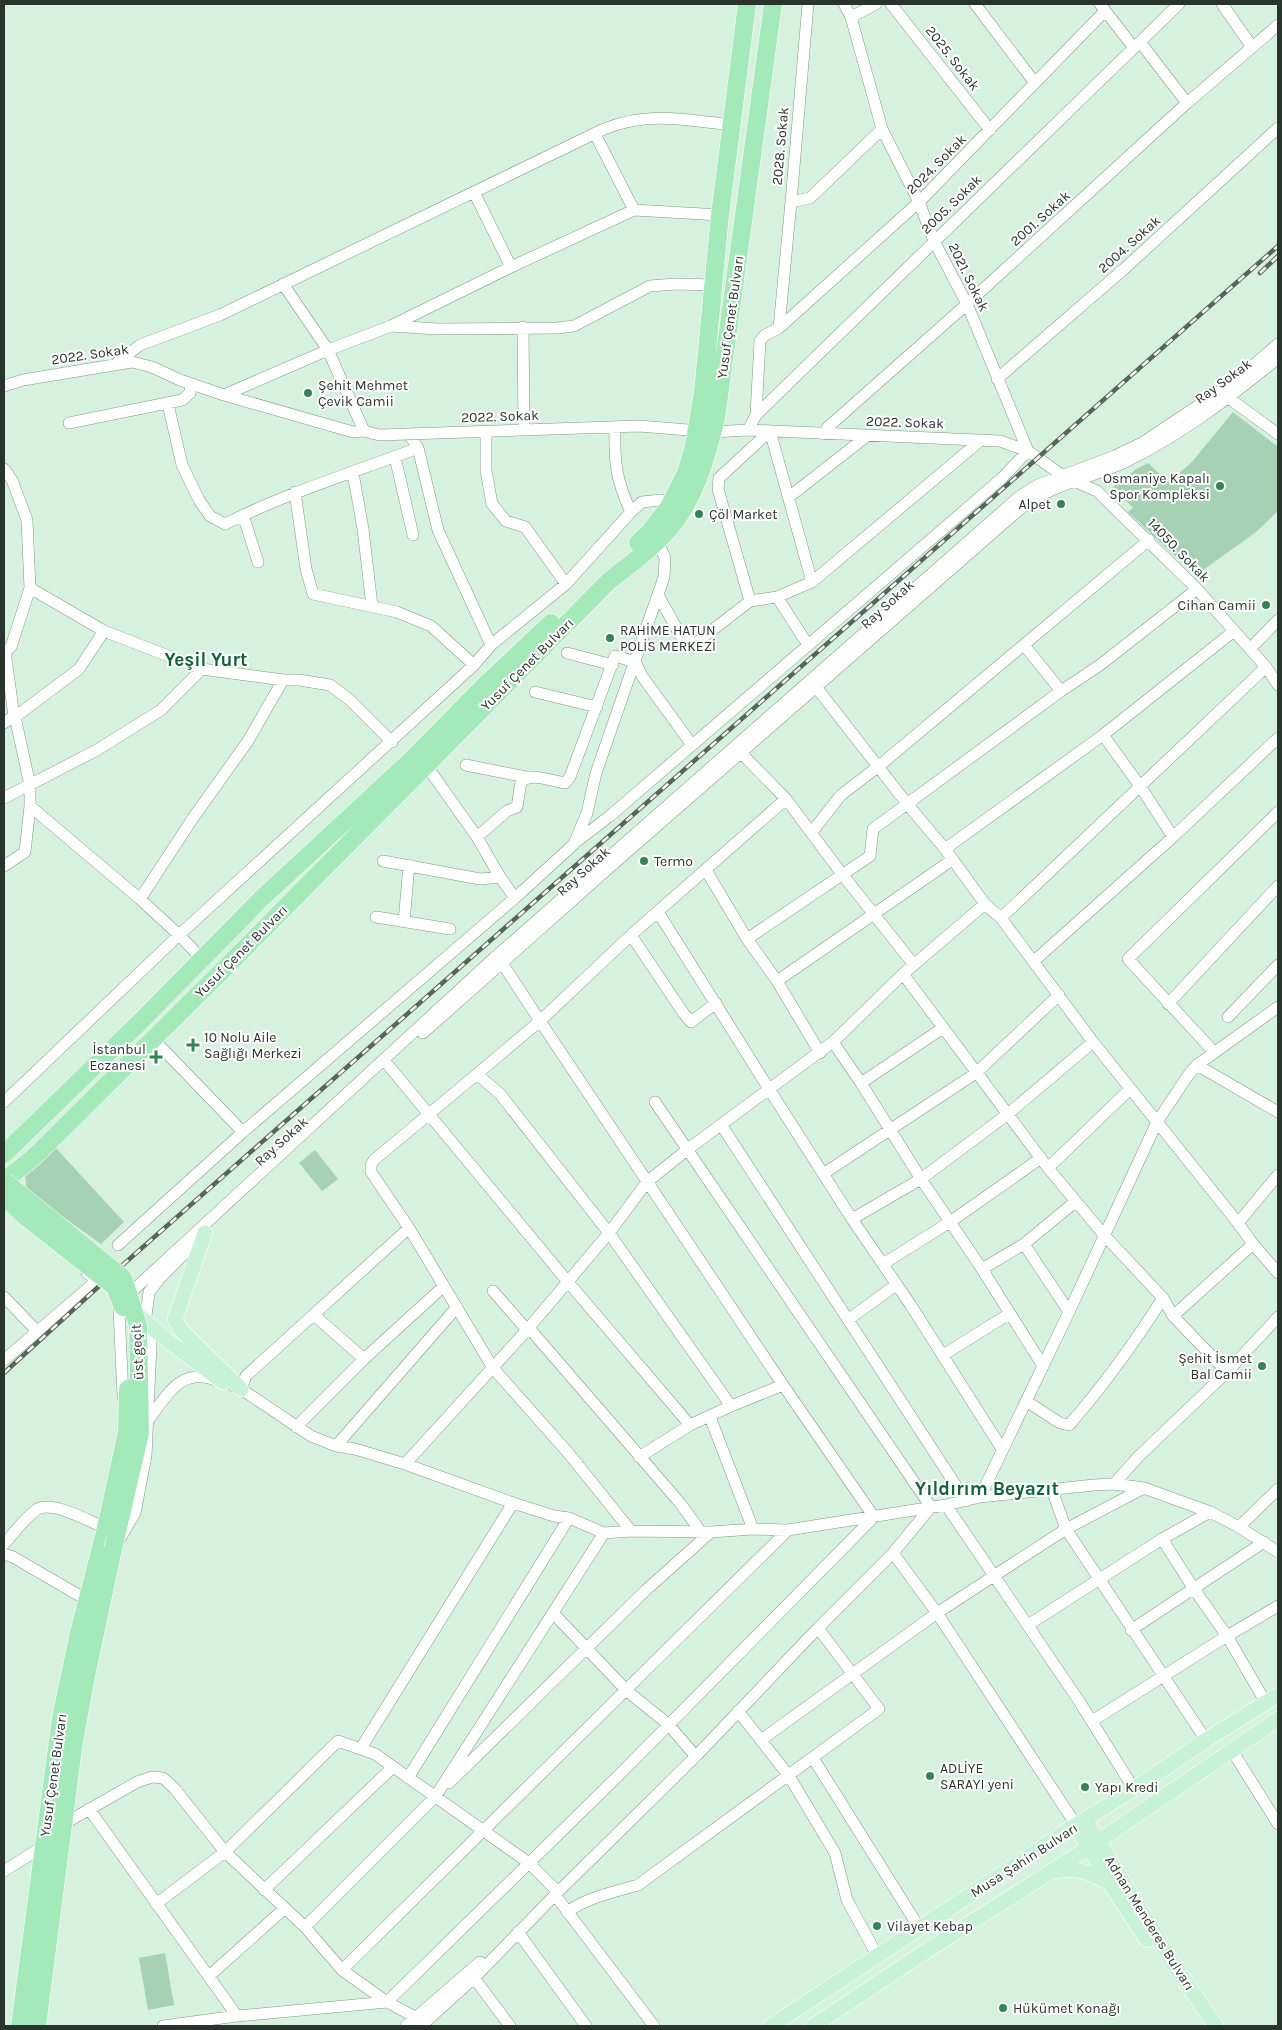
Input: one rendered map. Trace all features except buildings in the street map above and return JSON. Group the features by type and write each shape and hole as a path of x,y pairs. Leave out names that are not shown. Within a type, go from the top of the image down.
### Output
{"highway":[{"name":"Yusuf Çenet Bulvarı","path":"4,1154 260,900 409,762 486,684 655,535 678,517 696,482 705,430 720,215 747,4"},
{"name":"Yusuf Çenet Bulvarı","path":"705,430 720,394 773,4"},
{"name":"Yusuf Çenet Bulvarı","path":"4,1181 34,1157 610,580 646,552 655,535"},
{"name":"üst geçit","path":"4,1181 123,1278 138,1325 140,1434 113,1549"},
{"name":"Yusuf Çenet Bulvarı","path":"4,1197 26,1217 114,1287 129,1323 127,1432 61,1718 42,1847 20,2026"},
{"name":"Yusuf Çenet Bulvarı","path":"37,2026 62,1825 80,1703 113,1549"}],"main road":[{"path":"205,1233 174,1319 181,1330 241,1388"},
{"path":"124,1303 168,1341 223,1382"},
{"name":"Musa Şahin Bulvarı","path":"780,2024 1080,1822 1272,1699"},
{"name":"Musa Şahin Bulvarı","path":"813,2026 826,2021 1094,1844 1231,1749 1278,1719"},
{"path":"1114,1867 1115,1840 1122,1828 1204,1773 1231,1749"},
{"name":"Adnan Menderes Bulvarı","path":"1080,1822 1094,1844 1114,1867 1176,1968 1216,2026"},
{"name":"Adnan Menderes Bulvarı","path":"1094,1844 1109,1882 1204,2026"},
{"path":"1048,1873 1075,1869 1109,1882"}],"street":[{"name":"2028. Sokak","path":"808,4 790,202 810,198 882,129"},
{"name":"2021. Sokak","path":"844,4 850,17 882,129 919,202 934,241 967,304 1028,450"},
{"path":"850,17 876,4"},
{"name":"2025. Sokak","path":"891,4 990,130"},
{"path":"975,4 1035,83"},
{"name":"2005. Sokak","path":"748,430 756,415 1178,4"},
{"path":"1222,4 1252,47"},
{"path":"1102,7 1187,103"},
{"name":"2024. Sokak","path":"756,415 760,341 779,328 919,202 1035,83 1102,7"},
{"name":"2001. Sokak","path":"822,434 1187,103 1278,25"},
{"path":"116,364 140,345 220,315 624,121 645,118 668,118 732,125"},
{"name":"2004. Sokak","path":"997,379 1124,269 1278,128"},
{"path":"595,134 634,210"},
{"path":"474,192 511,267"},
{"path":"779,328 790,202"},
{"path":"224,395 328,350 391,326 511,267 634,210 720,215"},
{"path":"283,284 328,350 364,431"},
{"path":"391,326 437,329 557,328 574,326 650,286 675,284 714,286"},
{"path":"523,327 524,430"},
{"path":"4,1544 31,1515 44,1506 54,1506 106,1528 105,1505 122,1420 123,1381 119,1310 129,1294 167,1258 494,958 1020,496 1038,485 1115,456 1142,443 1225,394 1278,344"},
{"name":"Ray Sokak","path":"113,1549 135,1513 146,1456 151,1344 146,1316 149,1292 216,1220 502,963 1020,509 1038,496 1136,456 1278,358"},
{"name":"2022. Sokak","path":"4,386 23,380 132,362 143,364 191,384 224,395 354,432 364,431 379,435 639,426 1000,441 1028,450"},
{"path":"69,423 182,400 190,393 191,384"},
{"path":"1225,394 1278,434"},
{"path":"168,404 182,465 199,500 210,516 225,524 333,477 352,473 418,448"},
{"path":"615,428 615,455 620,488 631,512"},
{"path":"750,601 718,489 719,478 770,431 812,582"},
{"path":"486,432 486,470 492,504 506,521 525,527 566,584"},
{"path":"409,434 418,448 438,530 491,645"},
{"path":"789,497 867,436"},
{"path":"658,595 683,640 690,643 698,642 750,601 777,597 812,582 982,440"},
{"path":"118,1245 243,1132 515,898 574,844 611,815 1001,479 1028,450"},
{"name":"14050. Sokak","path":"1028,450 1064,476 1097,491 1197,589 1266,667 1278,685"},
{"path":"395,457 413,535"},
{"path":"4,469 12,480 27,520 30,588 11,647 4,651 11,719 30,785 30,806 25,852 4,866"},
{"path":"352,473 363,529 372,606"},
{"path":"295,492 306,570 313,594 397,612 431,626 474,665"},
{"path":"4,1102 180,935 392,742 474,665 491,645 566,584 631,512 642,502 661,500"},
{"path":"242,515 258,562"},
{"path":"574,844 587,812 596,773 664,578 666,566 663,551 655,535"},
{"path":"812,832 841,795 879,766 1149,540"},
{"path":"30,588 104,631 202,669 330,684 350,700 392,742"},
{"path":"748,939 870,856 873,829 1061,691 1100,665 1197,589"},
{"path":"777,597 808,645"},
{"path":"1250,649 1278,620"},
{"path":"11,719 79,669 104,631"},
{"path":"945,849 1103,735 1234,631"},
{"path":"1024,645 1061,691"},
{"path":"567,653 612,665"},
{"path":"466,765 565,783 570,777 615,656 635,662 642,676 692,744"},
{"path":"1001,918 1266,667"},
{"path":"4,798 97,750 161,710 202,669"},
{"path":"140,899 193,818 248,741 283,680"},
{"path":"816,686 908,805 945,849 985,904 1001,918 1093,1042 1238,1223 1252,1244 1278,1273"},
{"path":"535,692 597,707"},
{"path":"1103,735 1140,786 1173,837"},
{"path":"1034,961 1173,837 1278,738"},
{"path":"741,753 786,799 914,965"},
{"path":"426,765 477,838 515,898"},
{"path":"477,838 507,811 517,807 521,782 526,777"},
{"path":"631,1531 570,1455 493,1368 409,1228 371,1172 371,1166 374,1160 540,1021 631,935 786,799"},
{"path":"30,806 140,899 180,935 202,959"},
{"path":"1214,1052 1128,959 1278,812"},
{"path":"383,860 480,879 500,877"},
{"path":"777,980 952,860"},
{"path":"404,922 409,865"},
{"path":"706,870 748,939 777,980 820,1053"},
{"path":"1168,1004 1278,886"},
{"path":"406,1464 528,1329 609,1234 648,1182 688,1149 820,1053 903,974 985,904"},
{"path":"658,912 823,1174 1002,1449"},
{"path":"376,917 450,929"},
{"path":"631,935 691,1022 716,1003"},
{"path":"502,963 783,1385 874,1517"},
{"path":"1228,1017 1278,965"},
{"path":"903,974 1075,1202 1162,1298 1174,1316 1227,1372"},
{"path":"823,1174 976,1073 1059,995"},
{"path":"980,1497 1069,1312 1157,1122 1197,1065 1278,1007"},
{"path":"861,1083 943,1028"},
{"path":"153,1038 243,1132"},
{"path":"833,1042 861,1083 920,1179 982,1269 1043,1366"},
{"path":"852,1219 920,1179 1008,1114 1093,1042"},
{"path":"388,1065 568,1282 690,1425"},
{"path":"1197,1065 1278,1112"},
{"path":"477,1074 500,1094 609,1234 731,1406"},
{"path":"883,1264 1044,1163 1130,1089"},
{"path":"655,1102 928,1508"},
{"path":"722,1126 850,1319 966,1501"},
{"path":"1238,1223 1278,1175"},
{"path":"982,1269 1024,1244 1075,1202"},
{"path":"4,1206 95,1279 94,1283 77,1299 4,1360"},
{"path":"241,1388 246,1376 409,1228"},
{"path":"1024,1244 1069,1312"},
{"path":"1174,1316 1252,1244"},
{"path":"850,1319 896,1285"},
{"path":"296,1427 364,1359 444,1286"},
{"path":"493,1291 706,1532"},
{"path":"4,1297 37,1331"},
{"path":"1026,1400 1060,1424 1069,1424 1101,1389 1130,1350 1162,1298"},
{"path":"336,1446 457,1308"},
{"path":"942,1355 1009,1314"},
{"path":"314,1315 364,1359"},
{"path":"1114,1484 1138,1457 1227,1372 1278,1316"},
{"path":"149,1419 179,1382 192,1376 206,1376 241,1388 296,1427 311,1436 336,1446 355,1449 406,1464 513,1503 554,1516 569,1518 604,1533 631,1531 788,1530 946,1506 980,1497 1114,1484 1144,1488 1210,1512 1239,1526 1278,1552"},
{"path":"639,1457 690,1425 783,1385"},
{"path":"710,1417 753,1530"},
{"path":"761,1740 937,1613 1066,1529 1144,1488"},
{"path":"1239,1526 1278,1489"},
{"path":"1052,1490 1066,1529 1100,1578 1131,1630 1206,1740"},
{"path":"361,1748 513,1503"},
{"path":"946,1506 1092,1721 1134,1789"},
{"path":"424,2023 489,1954 697,1755 818,1628 894,1552 928,1508"},
{"path":"406,2026 424,2023 474,1978 555,1891 722,1719 872,1569 928,1508"},
{"path":"1028,1625 1162,1539 1210,1512"},
{"path":"163,2026 237,2016 387,2002 616,1778 874,1517"},
{"path":"408,1778 569,1518"},
{"path":"342,1970 627,1691 788,1530"},
{"path":"305,1927 435,1796 706,1532"},
{"path":"435,1796 604,1533"},
{"path":"1162,1539 1194,1589 1272,1699"},
{"path":"1131,1630 1264,1542"},
{"path":"894,1552 1080,1822"},
{"path":"4,1554 13,1557 87,1600"},
{"path":"1092,1721 1278,1606"},
{"path":"553,1613 627,1691 668,1724 692,1752"},
{"path":"567,1912 575,1906 604,1894 638,1885 879,1709 818,1628"},
{"path":"738,1711 789,1776 835,1853 847,1900 878,1957"},
{"path":"156,1904 225,1852 338,1741 375,1754 529,1863 555,1891 567,1912 654,2026"},
{"path":"1231,1749 1278,1824"},
{"path":"813,1758 920,1929"},
{"path":"264,1890 393,1767"},
{"path":"62,1825 137,1782 152,1777 163,1778 174,1788 225,1852 305,1927 342,1970 387,2002 424,2023"},
{"path":"89,1810 237,2016"},
{"path":"4,1871 42,1847"},
{"path":"209,1976 284,1909"},
{"path":"518,1932 586,2026"},
{"path":"474,1978 510,2026"}],"green space":[{"name":"Osmaniye Kapalı Spor Kompleksi","path":"1233,412 1278,447 1278,511 1256,532 1199,573 1194,574 1128,512 1133,508 1113,487 1135,470 1148,463 1168,482 1191,463"},
{"path":"53,1145 124,1222 101,1244 27,1191 25,1174"},
{"path":"315,1150 338,1179 322,1191 299,1163"},
{"path":"165,1953 174,2005 148,2010 139,1958"}],"railway":[{"path":"4,1373 109,1277 1278,246"},
{"path":"1260,273 1278,256"}],"place":[{"name":"Şehit Mehmet Çevik Camii","path":"308,393"},
{"name":"Osmaniye Kapalı Spor Kompleksi","path":"1220,486"},
{"name":"Alpet","path":"1061,504"},
{"name":"Çöl Market","path":"699,514"},
{"name":"Cihan Camii","path":"1266,605"},
{"name":"RAHİME HATUN POLİS MERKEZİ","path":"610,638"},
{"name":"Termo","path":"644,861"},
{"name":"10 Nolu Aile Sağlığı Merkezi","path":"193,1045"},
{"name":"İstanbul Eczanesi","path":"156,1057"},
{"name":"Şehit İsmet Bal Camii","path":"1262,1366"},
{"name":"ADLİYE SARAYI yeni","path":"930,1776"},
{"name":"Yapı Kredi","path":"1085,1787"},
{"name":"Vilayet Kebap","path":"877,1926"},
{"name":"Hükümet Konağı","path":"1003,2008"}],"district":[{"name":"Yeşil Yurt","path":"206,659"},
{"name":"Yıldırım Beyazıt","path":"987,1488"}]}
